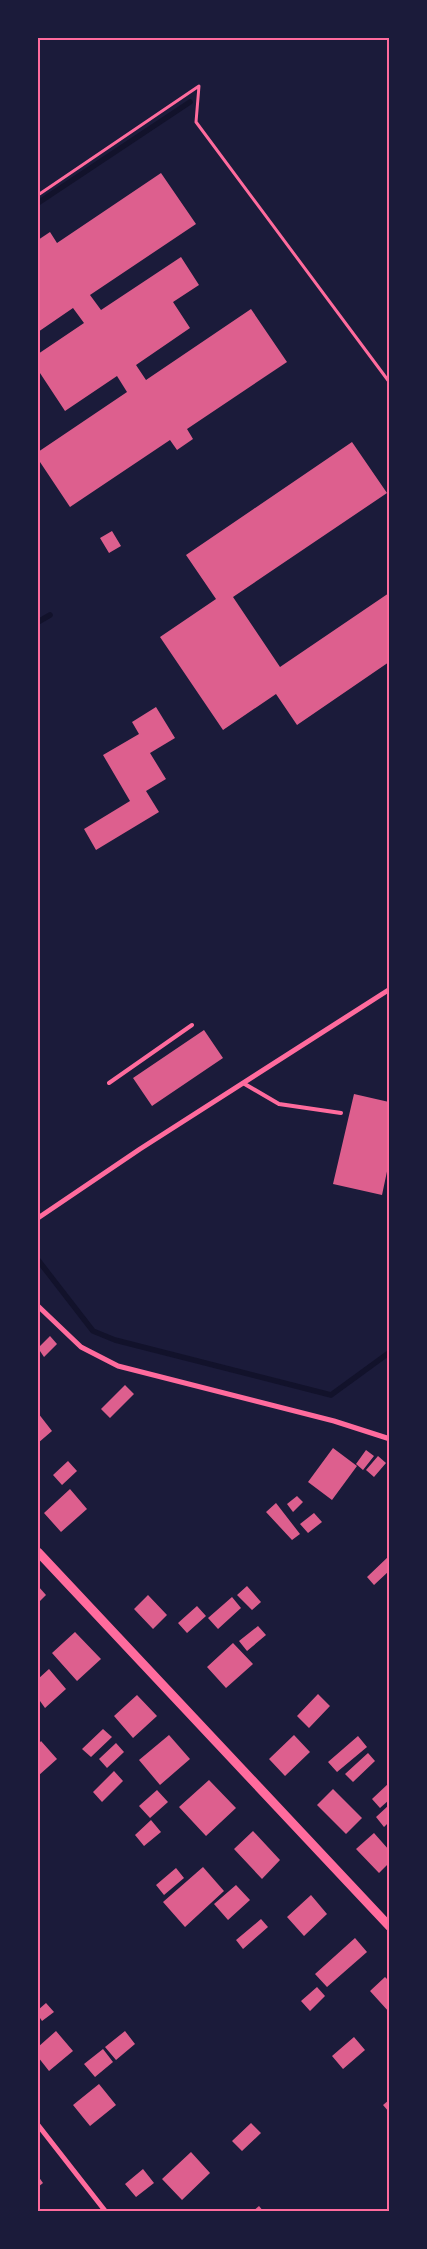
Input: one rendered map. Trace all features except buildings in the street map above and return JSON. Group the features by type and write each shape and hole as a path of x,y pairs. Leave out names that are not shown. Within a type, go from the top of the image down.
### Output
{"street":[{"path":"38,1218 243,1083 390,990"},
{"path":"38,1306 81,1347 118,1366 334,1421 390,1439"},
{"path":"38,1552 390,1927"},
{"path":"38,2125 106,2212"}],"lane":[{"path":"109,1083 192,1025"},
{"path":"243,1083 279,1104 341,1113"}],"path":[{"path":"38,195 199,86 196,122 390,382"}],"waterway":[{"path":"38,203 190,102"},
{"path":"38,622 50,615"},
{"path":"38,1260 93,1331 115,1340 331,1395 390,1352"}]}
